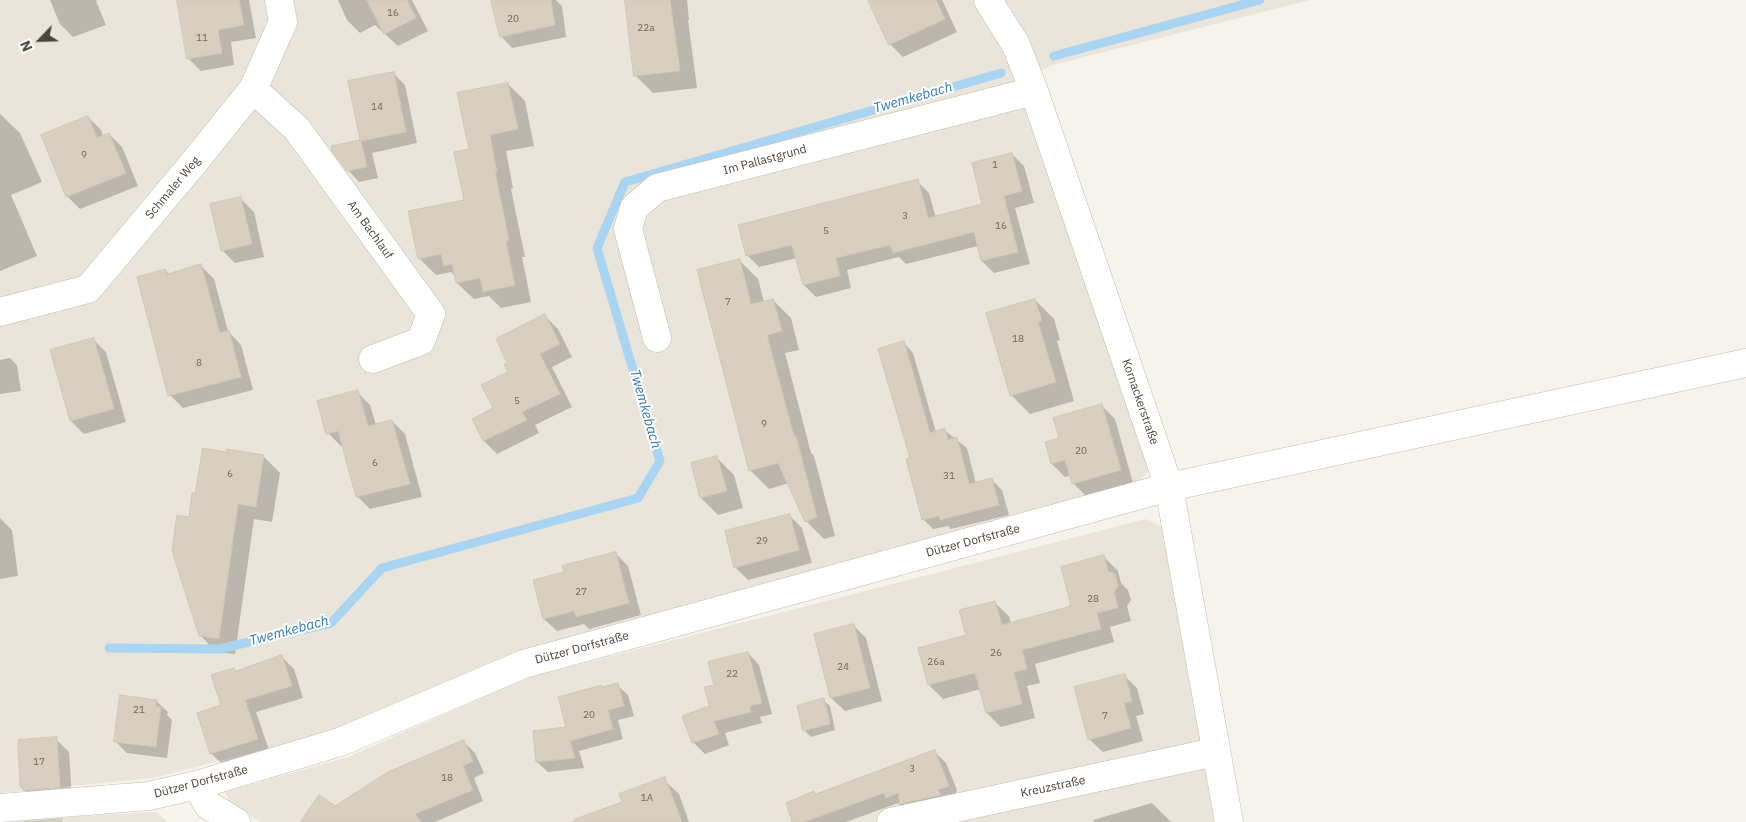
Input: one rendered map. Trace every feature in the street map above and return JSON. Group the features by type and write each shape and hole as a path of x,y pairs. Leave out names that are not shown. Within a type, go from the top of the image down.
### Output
{"street":[{"name":"Schmaler Weg","path":"0,312 88,289 253,89 283,22 279,0"},
{"name":"Kornackerstraße","path":"988,0 1016,44 1034,91 1169,487 1229,822"},
{"name":"Am Bachlauf","path":"253,89 297,129 431,314 421,341 373,359"},
{"name":"Im Pallastgrund","path":"657,338 628,229 634,208 657,188 1034,91"},
{"name":"Dützer Dorfstraße","path":"0,808 149,796 197,785 340,742 524,664 1169,487 1746,363"},
{"name":"Kreuzstraße","path":"891,822 1215,752"},
{"path":"197,785 208,805 236,822"}],"shaded area":[{"path":"0,0 1310,0 1053,65 1038,72 1151,467 1136,486 335,731 153,778 0,793"},
{"path":"1146,519 1165,528 1214,822 261,822 229,801 225,792 348,757 526,678"},
{"path":"156,812 168,822 0,822 0,821"}],"building":[{"path":"177,0 239,0 244,25 218,30 222,53 187,59"},
{"path":"367,0 407,0 416,18 384,34"},
{"path":"491,0 551,0 555,25 500,37"},
{"path":"625,0 670,0 680,71 634,76"},
{"path":"868,0 936,0 945,19 889,45"},
{"path":"394,72 406,132 361,141 367,167 347,171 332,151 331,146 360,140 348,81"},
{"path":"508,83 518,129 490,135 497,172 495,172 509,240 506,241 515,285 483,292 480,278 456,283 452,264 444,266 441,254 418,259 408,211 464,200 454,152 469,149 457,93"},
{"path":"88,116 97,138 109,133 126,173 66,197 41,135"},
{"path":"1012,153 1022,191 1004,196 1018,252 981,261 974,232 893,253 890,245 836,258 840,276 803,285 792,245 746,256 738,225 918,179 928,218 982,204 972,163"},
{"path":"241,197 252,244 221,251 210,204"},
{"path":"740,259 751,304 773,299 782,331 767,335 817,517 805,522 778,463 749,471 697,270"},
{"path":"201,264 220,333 229,330 241,377 168,396 137,277 165,269 167,274"},
{"path":"1035,299 1042,321 1038,322 1056,382 1010,396 986,313"},
{"path":"545,314 560,344 540,354 560,394 522,412 527,420 483,441 472,419 493,408 481,385 508,372 504,364 507,363 496,339"},
{"path":"94,338 114,409 70,421 50,350"},
{"path":"904,341 930,433 945,428 948,440 957,437 969,484 992,478 999,505 940,520 939,516 922,520 906,459 910,458 878,349"},
{"path":"358,390 368,426 392,420 410,484 356,497 338,431 326,434 317,401"},
{"path":"1102,404 1121,470 1072,484 1065,460 1051,464 1045,442 1059,438 1053,418"},
{"path":"203,448 226,452 227,449 264,455 256,507 238,504 219,639 199,636 172,551 177,515 189,517 192,493 195,493"},
{"path":"717,456 727,491 700,498 691,463"},
{"path":"790,514 799,550 734,568 725,531"},
{"path":"616,552 629,603 576,617 574,611 543,619 533,580 564,572 562,566"},
{"path":"1104,555 1108,571 1115,574 1118,586 1114,592 1118,608 1097,613 1101,629 1022,650 1027,669 1014,672 1022,704 986,713 975,673 928,685 918,648 966,635 959,610 995,601 1002,625 1071,606 1061,567"},
{"path":"854,624 870,688 830,698 814,634"},
{"path":"748,652 762,703 750,706 751,712 714,721 719,734 692,743 682,716 709,706 710,708 704,687 714,685 708,662"},
{"path":"282,655 292,686 245,700 258,739 210,754 197,713 221,705 211,675 234,668 235,671"},
{"path":"1125,674 1132,701 1124,703 1131,728 1088,740 1074,687"},
{"path":"618,683 624,706 608,710 613,729 570,741 575,758 536,762 533,731 566,727 558,697 602,685 602,687"},
{"path":"120,695 157,700 156,706 161,707 156,747 114,742"},
{"path":"824,698 830,724 803,731 797,706"},
{"path":"57,737 60,788 23,790 23,787 20,787 18,740"},
{"path":"464,740 473,761 463,766 473,790 415,814 421,822 300,822 319,795 335,806 388,772"},
{"path":"935,750 949,786 938,790 941,795 900,804 898,793 886,798 884,793 804,822 792,822 786,803 814,791 815,794"},
{"path":"665,777 682,822 575,822 575,819 622,802 619,794"},
{"path":"62,819 62,822 25,822"}],"waterway":[{"name":"Twemkebach","path":"1054,56 1260,0"},
{"name":"Twemkebach","path":"109,648 219,649 331,623 382,568 638,498 660,461 597,248 625,182 1001,73"}]}
